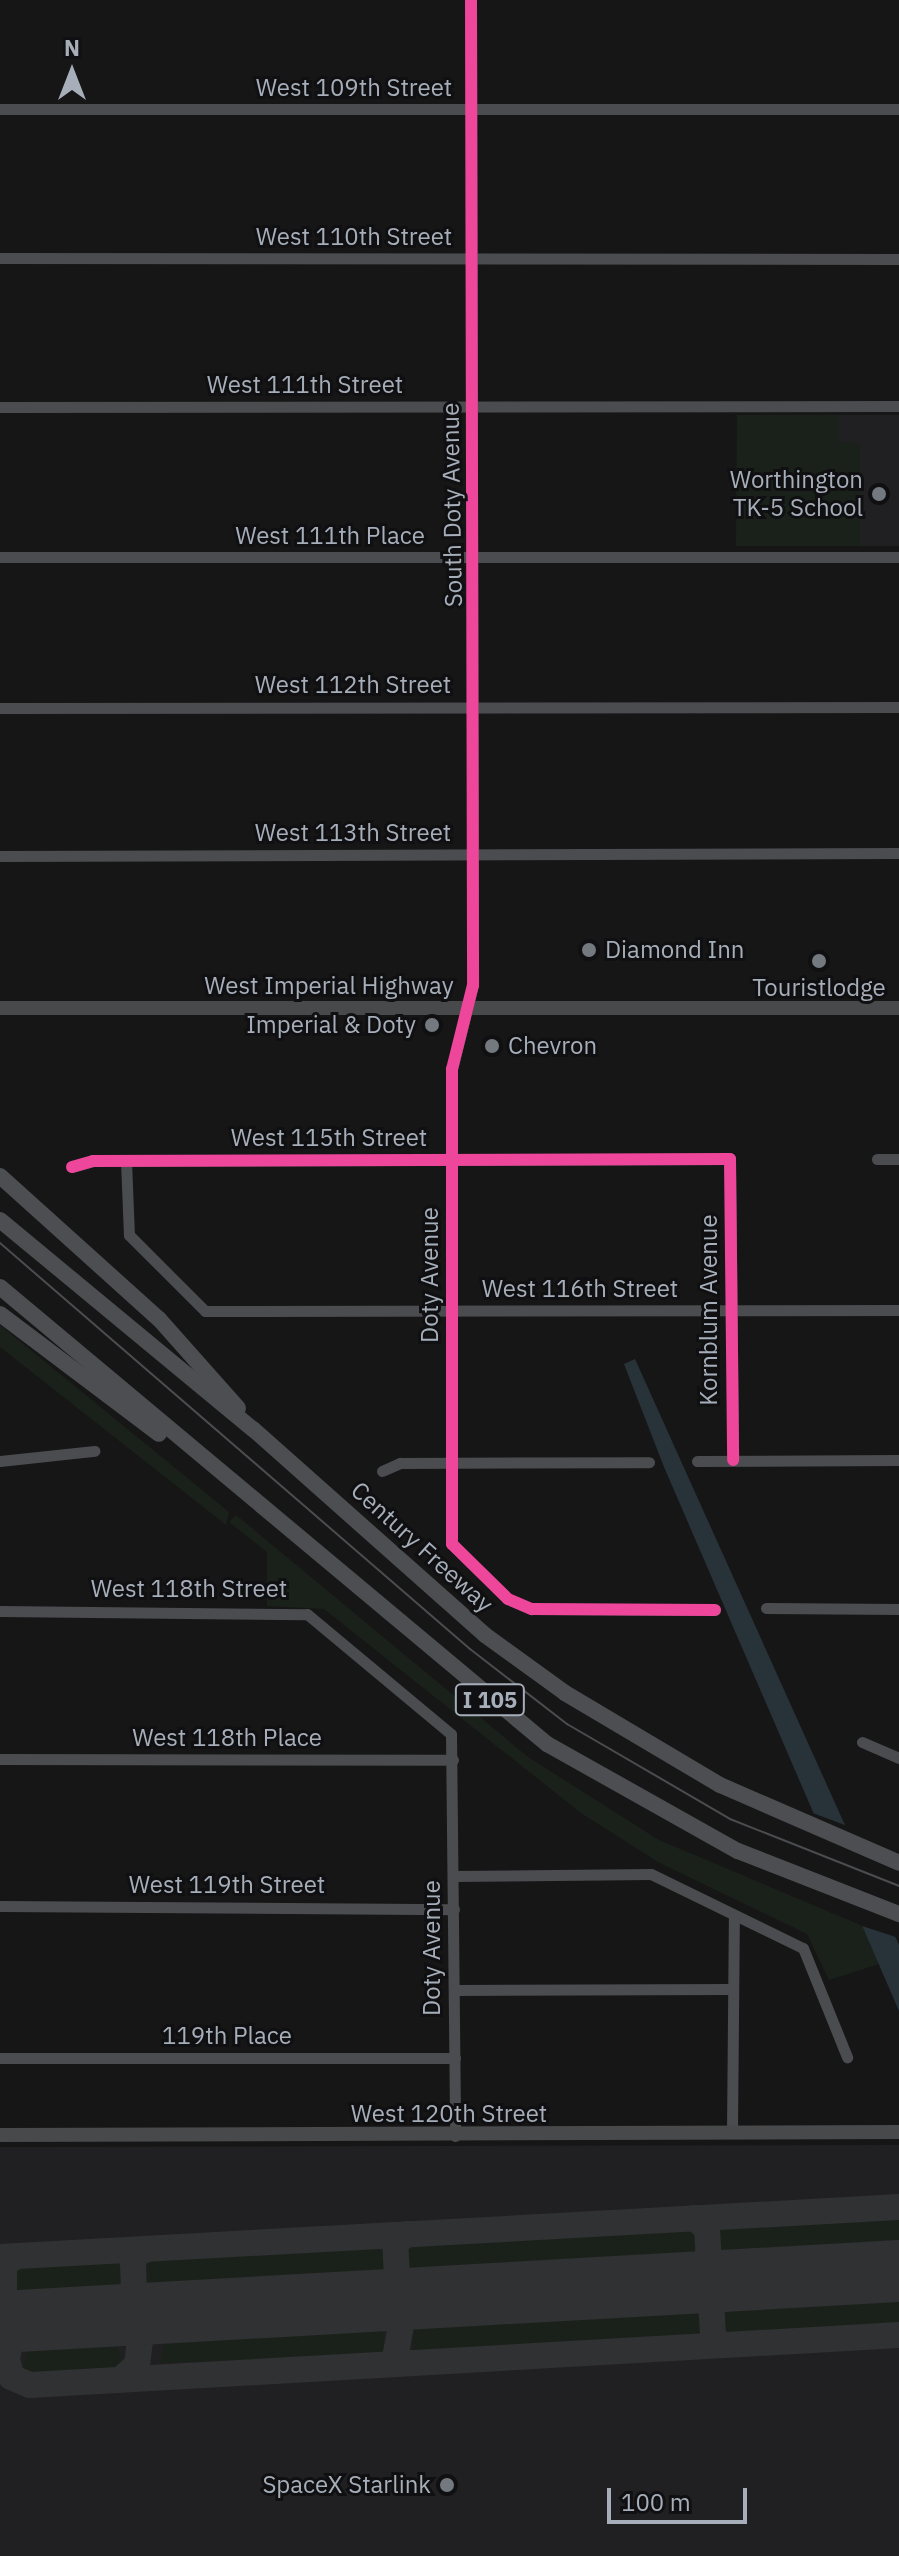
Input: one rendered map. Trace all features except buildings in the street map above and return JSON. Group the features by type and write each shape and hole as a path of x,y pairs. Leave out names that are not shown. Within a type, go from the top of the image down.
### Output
{"highway":[{"path":"0,1176 159,1319 253,1429"},
{"name":"Century Freeway","path":"0,1220 253,1429 485,1635 565,1693 646,1745 817,1833 899,1863"},
{"name":"I 105","path":"0,1287 191,1453 547,1744 724,1844 826,1889 895,1913"},
{"path":"0,1314 134,1420 191,1453"}],"main road":[{"name":"West Imperial Highway","path":"0,1008 899,1008"},
{"name":"West 120th Street","path":"0,2135 455,2136 899,2132"}],"street":[{"name":"South Doty Avenue","path":"464,1008 473,985 475,558 471,0"},
{"name":"West 109th Street","path":"0,109 899,109"},
{"name":"West 110th Street","path":"0,258 899,259"},
{"name":"West 111th Street","path":"0,407 899,406"},
{"name":"West 111th Place","path":"0,557 899,557"},
{"name":"West 112th Street","path":"0,708 899,707"},
{"name":"West 113th Street","path":"0,856 899,853"},
{"name":"Doty Avenue","path":"464,1008 452,1069 452,1544 508,1599 532,1609 715,1610"},
{"name":"West 115th Street","path":"72,1167 126,1161 730,1159"},
{"name":"Kornblum Avenue","path":"730,1159 733,1460"},
{"path":"877,1159 899,1159"},
{"name":"West 116th Street","path":"126,1161 129,1235 190,1303 213,1311 899,1310"},
{"path":"0,1461 94,1451"},
{"path":"697,1461 899,1460"},
{"path":"382,1471 400,1463 453,1461 649,1462"},
{"path":"766,1608 899,1609"},
{"name":"West 118th Street","path":"0,1611 307,1614 436,1717 451,1734 453,1760"},
{"path":"862,1742 899,1758"},
{"name":"West 118th Place","path":"0,1759 453,1760"},
{"name":"Doty Avenue","path":"453,1760 455,2136"},
{"path":"454,1876 651,1874 806,1952 847,2057"},
{"name":"West 119th Street","path":"0,1906 454,1909"},
{"path":"732,2133 734,1918"},
{"path":"454,1990 733,1989"},
{"name":"119th Place","path":"0,2058 455,2058"}],"shaded area":[{"path":"737,415 839,415 839,442 860,443 860,546 736,546"},
{"name":"Worthington TK-5 School","path":"839,415 899,415 899,546 860,546 860,443 839,443"},
{"path":"0,1325 229,1512 226,1525 0,1347"},
{"path":"635,1359 899,1945 899,2011 664,1467 624,1364"},
{"path":"236,1515 528,1757 659,1840 865,1927 879,1964 829,1980 807,1934 658,1862 581,1813 324,1609 267,1606 267,1552 229,1522"},
{"path":"899,2145 899,2556 0,2556 0,2147"},
{"path":"899,2220 899,2245 725,2260 716,2252 717,2233 725,2227"},
{"path":"689,2229 699,2236 694,2262 412,2277 403,2270 404,2249 412,2244"},
{"path":"376,2247 386,2255 381,2279 378,2274 154,2287 153,2293 143,2284 149,2260"},
{"path":"109,2261 124,2269 118,2294 22,2294 17,2300 10,2292 16,2267"},
{"path":"899,2298 899,2326 730,2335 721,2329 729,2307"},
{"path":"697,2310 703,2330 698,2338 413,2350 412,2330 420,2325"},
{"path":"382,2327 386,2351 380,2355 160,2363 164,2345 176,2339"},
{"path":"113,2337 122,2360 114,2371 32,2376 24,2369 26,2353 40,2342 46,2347"}],"pier":[{"path":"813,1813 850,1827 899,1938 862,1926"}],"taxiway":[{"path":"0,2257 899,2207"},
{"path":"694,2218 707,2228 713,2336 721,2345"},
{"path":"394,2363 403,2316 430,2297 397,2277 395,2243 407,2234"},
{"path":"120,2380 137,2365 141,2330 163,2313 143,2307 134,2293 133,2256 147,2249"},
{"path":"708,2254 713,2272 737,2280"},
{"path":"18,2256 4,2263 4,2302 11,2315 38,2320 11,2336 7,2359 11,2377 30,2385 899,2335"},
{"path":"685,2283 702,2276 709,2262"}],"runway":[{"path":"0,2322 899,2271"}],"tram line":[{"path":"0,1243 470,1649 567,1724 730,1819 899,1886"}],"cycle path":[{"path":"471,0 473,985 452,1069 452,1544 508,1599 532,1609 715,1610"},
{"path":"72,1167 93,1161 730,1159 733,1460"}],"place":[{"name":"Worthington TK-5 School","path":"879,494"},
{"name":"Diamond Inn","path":"589,950"},
{"name":"Touristlodge","path":"819,961"},
{"name":"Imperial & Doty","path":"432,1025"},
{"name":"Chevron","path":"492,1046"},
{"name":"SpaceX Starlink","path":"447,2485"}]}
